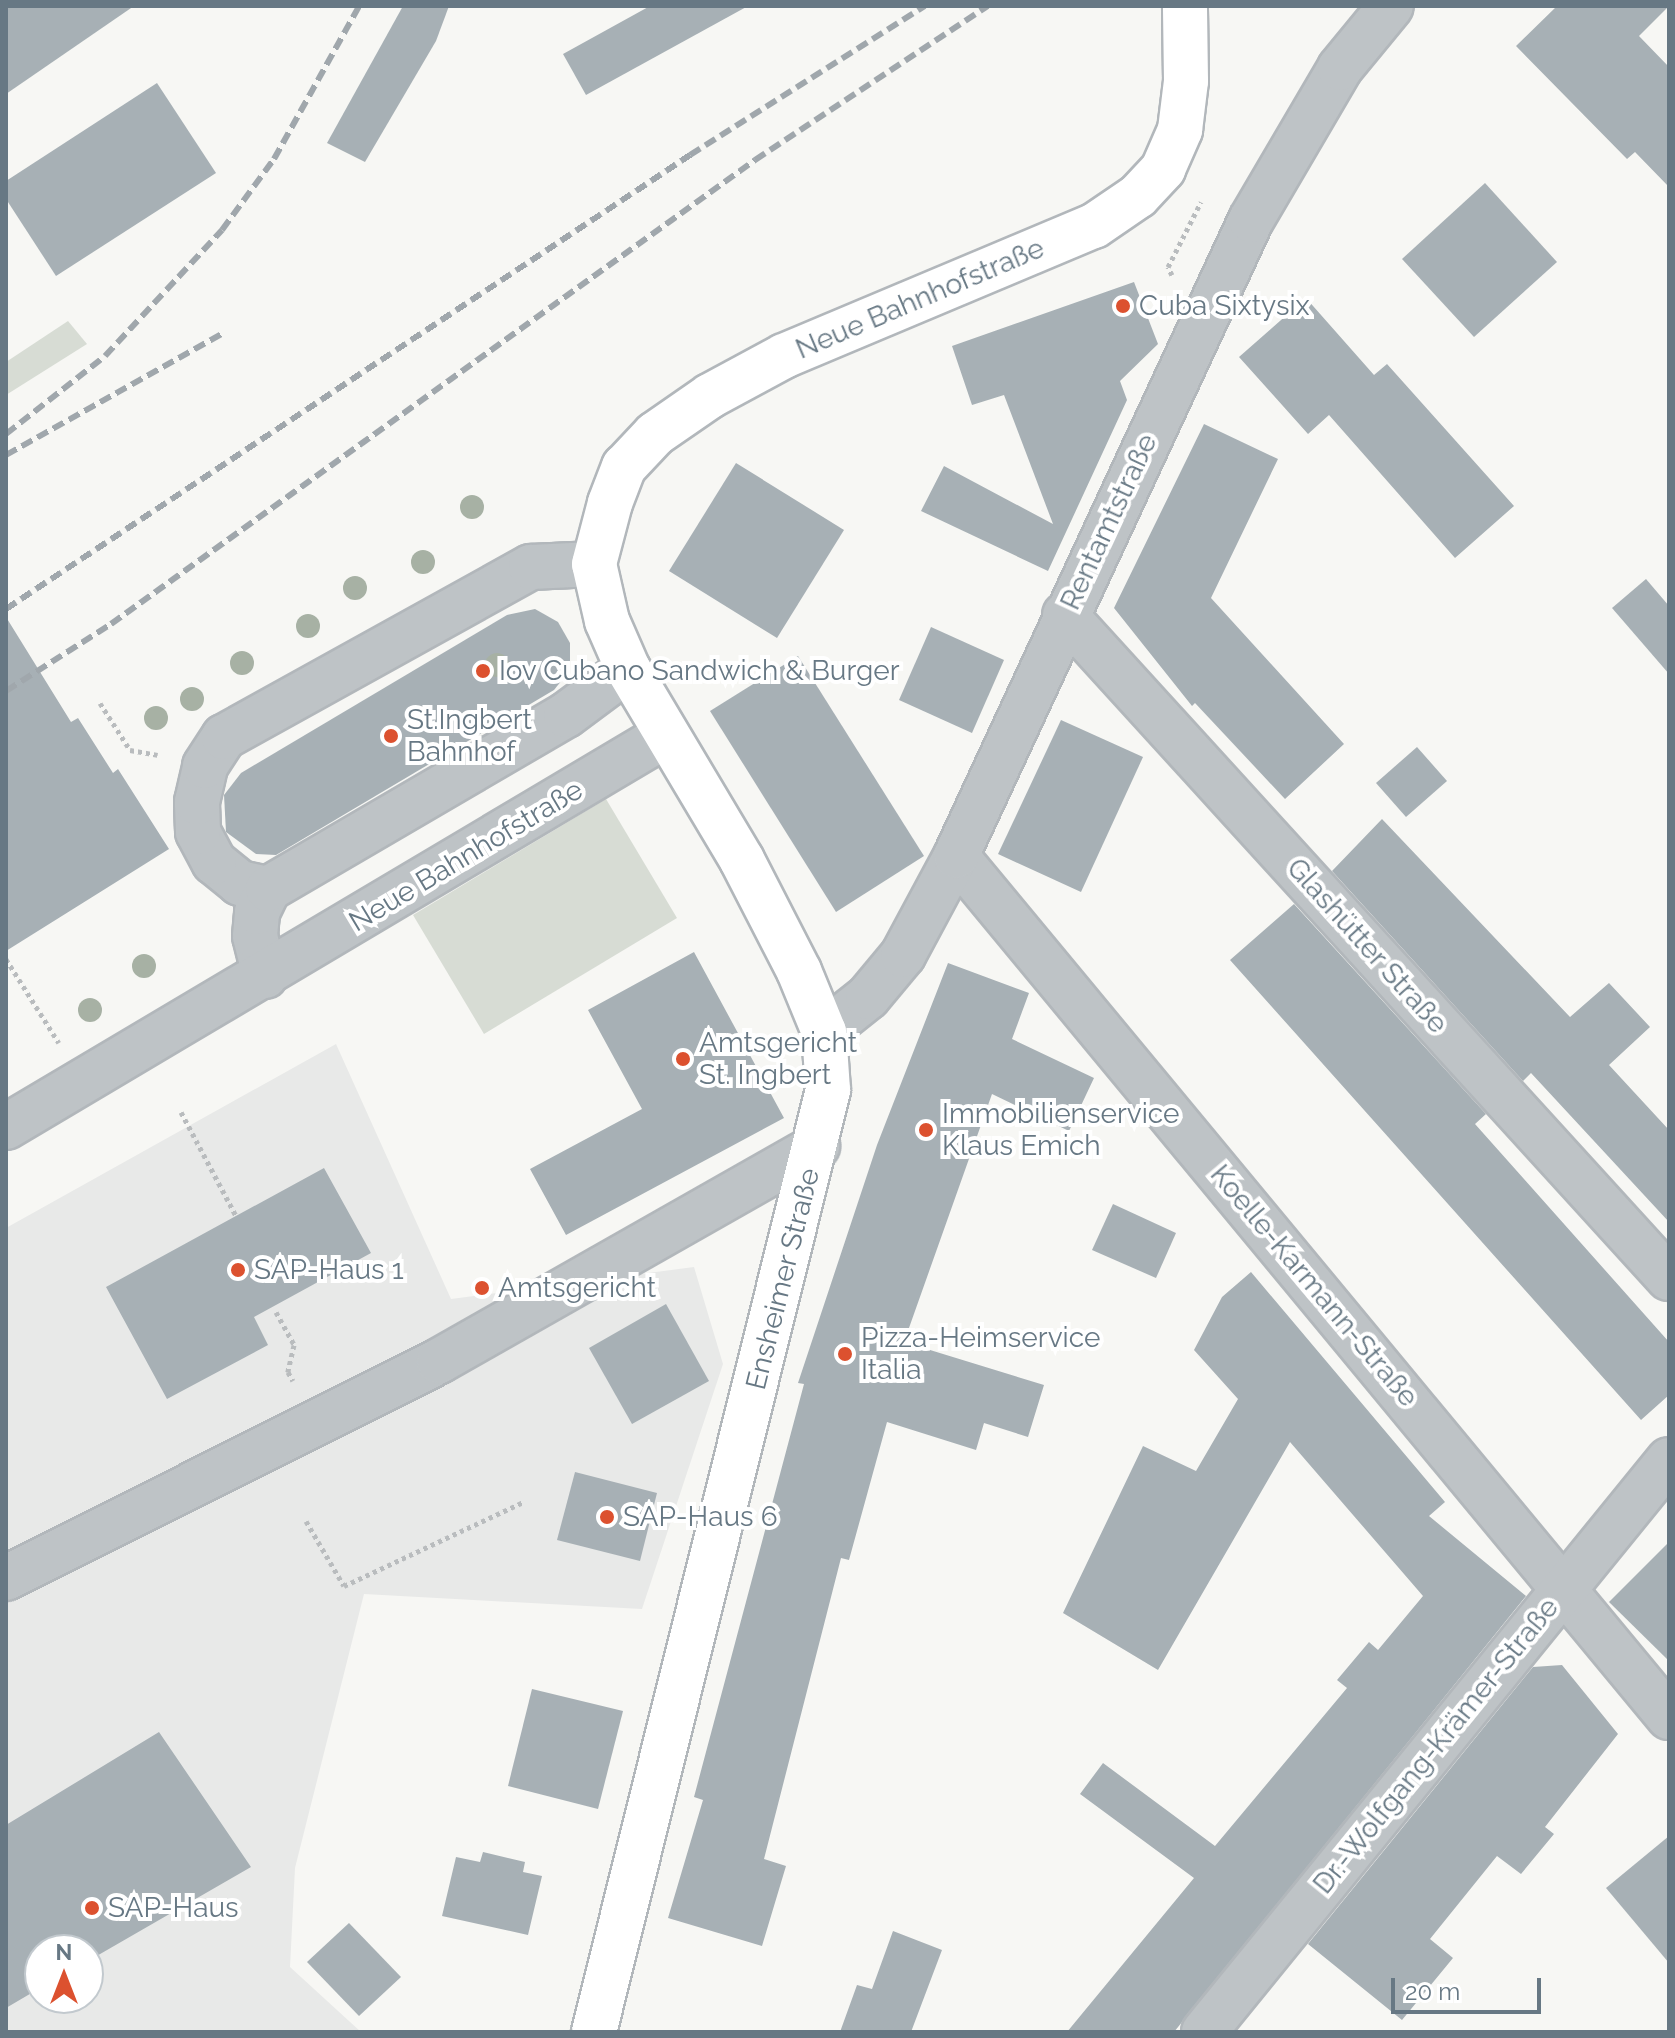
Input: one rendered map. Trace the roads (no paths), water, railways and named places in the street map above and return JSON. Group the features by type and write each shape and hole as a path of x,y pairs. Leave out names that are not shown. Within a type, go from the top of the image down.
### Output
{"main road":[{"name":"Neue Bahnhofstraße","path":"594,564 624,467 655,434 710,396 784,356 1094,226 1138,196 1163,169 1180,130 1186,81 1185,6"},
{"name":"Ensheimer Straße","path":"594,564 607,621 628,669 742,860 799,971 824,1032 828,1090 817,1146 594,2032"}],"street":[{"name":"Rentamtstraße","path":"824,1032 868,997 903,955 956,856 1065,615 1258,208 1340,68 1391,6"},
{"path":"268,889 240,883 214,862 198,832 197,802 205,766 224,737 531,567 594,564"},
{"name":"Glashütter Straße","path":"1065,615 1669,1278"},
{"path":"265,976 255,936 257,912 268,889 566,715 628,669"},
{"name":"Neue Bahnhofstraße","path":"6,1127 80,1081 265,976 666,735"},
{"name":"Koelle-Karmann-Straße","path":"956,856 1565,1587 1669,1717"},
{"path":"6,1578 439,1361 817,1146"},
{"name":"Dr.-Wolfgang-Krämer-Straße","path":"1204,2032 1669,1460"}],"railway":[{"path":"6,434 105,356 222,230 274,159 359,6"},
{"path":"6,609 690,155 925,6"},
{"path":"6,691 111,624 755,160 988,6"},
{"path":"6,455 225,332"}],"place":[{"name":"Cuba Sixtysix","path":"1123,306"},
{"name":"Iov Cubano Sandwich & Burger","path":"483,671"},
{"name":"St.Ingbert Bahnhof","path":"391,736"},
{"name":"Amtsgericht St. Ingbert","path":"683,1059"},
{"name":"Immobilienservice Klaus Emich","path":"926,1130"},
{"name":"SAP-Haus 1","path":"238,1270"},
{"name":"Amtsgericht","path":"482,1288"},
{"name":"Pizza-Heimservice Italia","path":"845,1354"},
{"name":"SAP-Haus 6","path":"607,1517"},
{"name":"SAP-Haus","path":"92,1908"}]}
